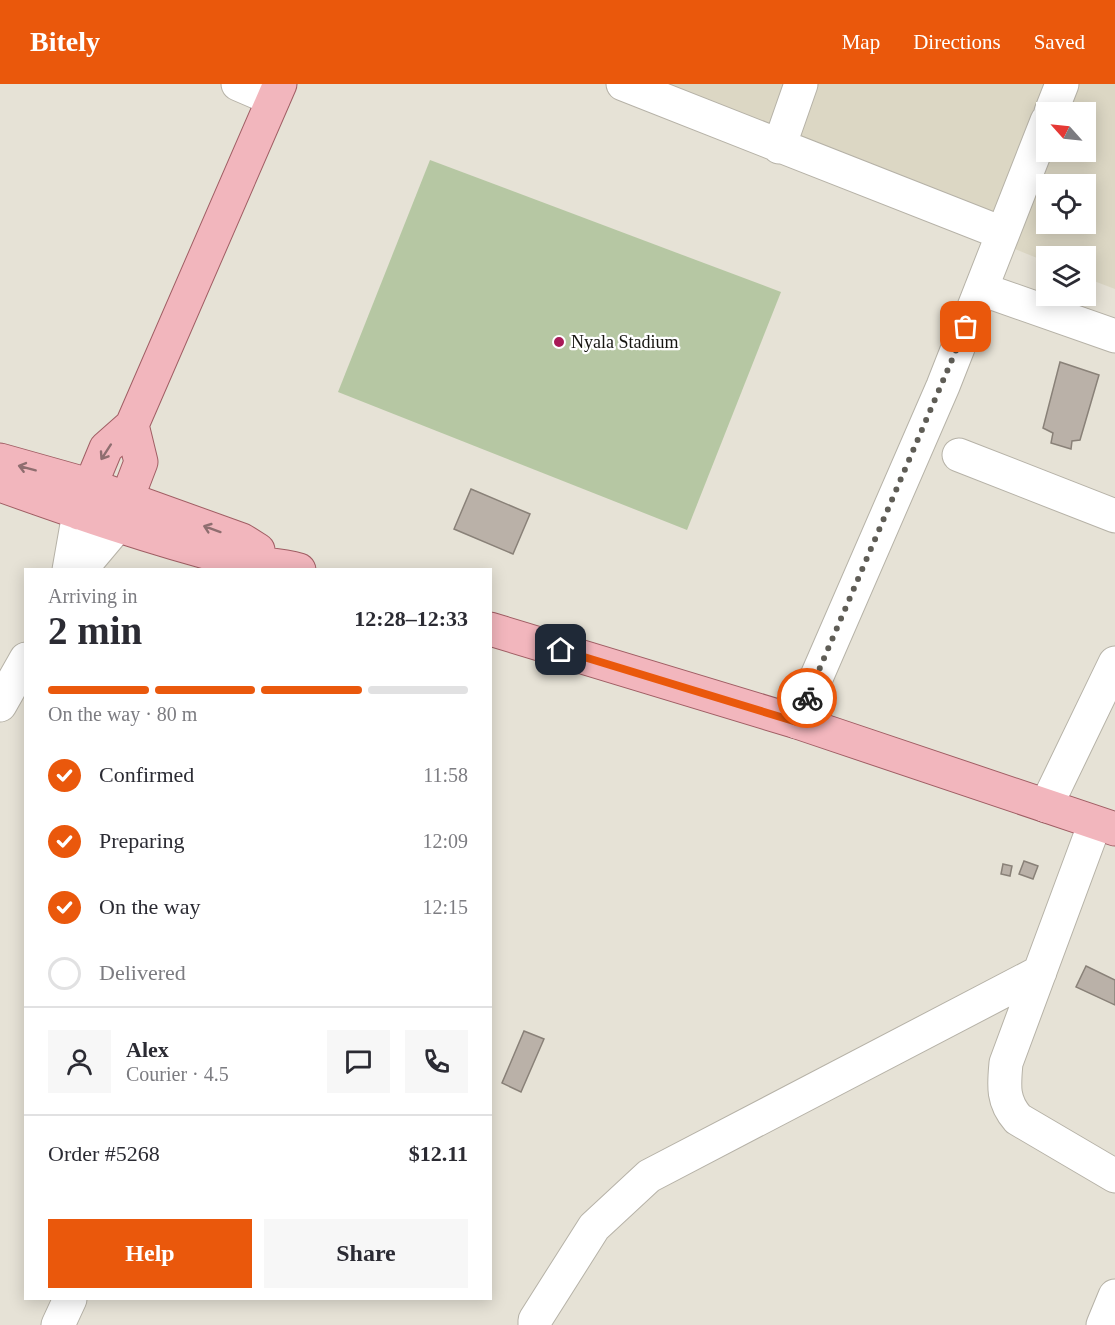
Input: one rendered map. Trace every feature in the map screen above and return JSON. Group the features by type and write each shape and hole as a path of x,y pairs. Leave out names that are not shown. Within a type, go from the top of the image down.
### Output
{"main road":[{"path":"84,499 106,448 132,425 276,92"},
{"path":"122,512 141,462 132,425"},
{"path":"0,460 84,499 122,512 235,560 291,567"},
{"path":"0,485 84,499"},
{"path":"492,630 797,722 1105,826"}],"street":[{"path":"238,84 276,92"},
{"path":"623,84 1002,233"},
{"path":"779,147 801,84"},
{"path":"1055,102 1062,84"},
{"path":"797,722 939,397 1036,148"},
{"path":"981,289 1115,336"},
{"path":"958,455 1115,516"},
{"path":"69,568 84,499"},
{"path":"81,568 122,512"},
{"path":"0,705 24,663"},
{"path":"1046,806 1115,663"},
{"path":"1105,826 1040,972 1006,1063 1004,1087 1007,1107 1018,1119 1115,1176"},
{"path":"535,1325 535,1320 594,1227 649,1176 1040,972"},
{"path":"1103,1325 1115,1296"},
{"path":"58,1325 70,1300"}],"shaded area":[{"path":"607,84 1115,84 1115,289 1096,282 1096,246 1036,246 1036,258"}],"green space":[{"name":"Nyala Stadium","path":"430,160 781,292 687,530 338,392"}],"building":[{"path":"1060,362 1099,375 1080,440 1072,441 1071,449 1051,443 1053,433 1043,428"},
{"path":"471,489 530,514 513,554 454,529"},
{"path":"1024,861 1038,866 1033,879 1019,874"},
{"path":"1003,864 1012,866 1010,876 1001,874"},
{"path":"1086,966 1115,980 1115,1005 1076,987"},
{"path":"524,1031 544,1039 521,1092 502,1083"}],"way so far":[{"path":"807,698 943,386 966,327"}],"place":[{"name":"Nyala Stadium","path":"559,342"}],"route":[{"path":"561,650 797,722 807,698"}]}
